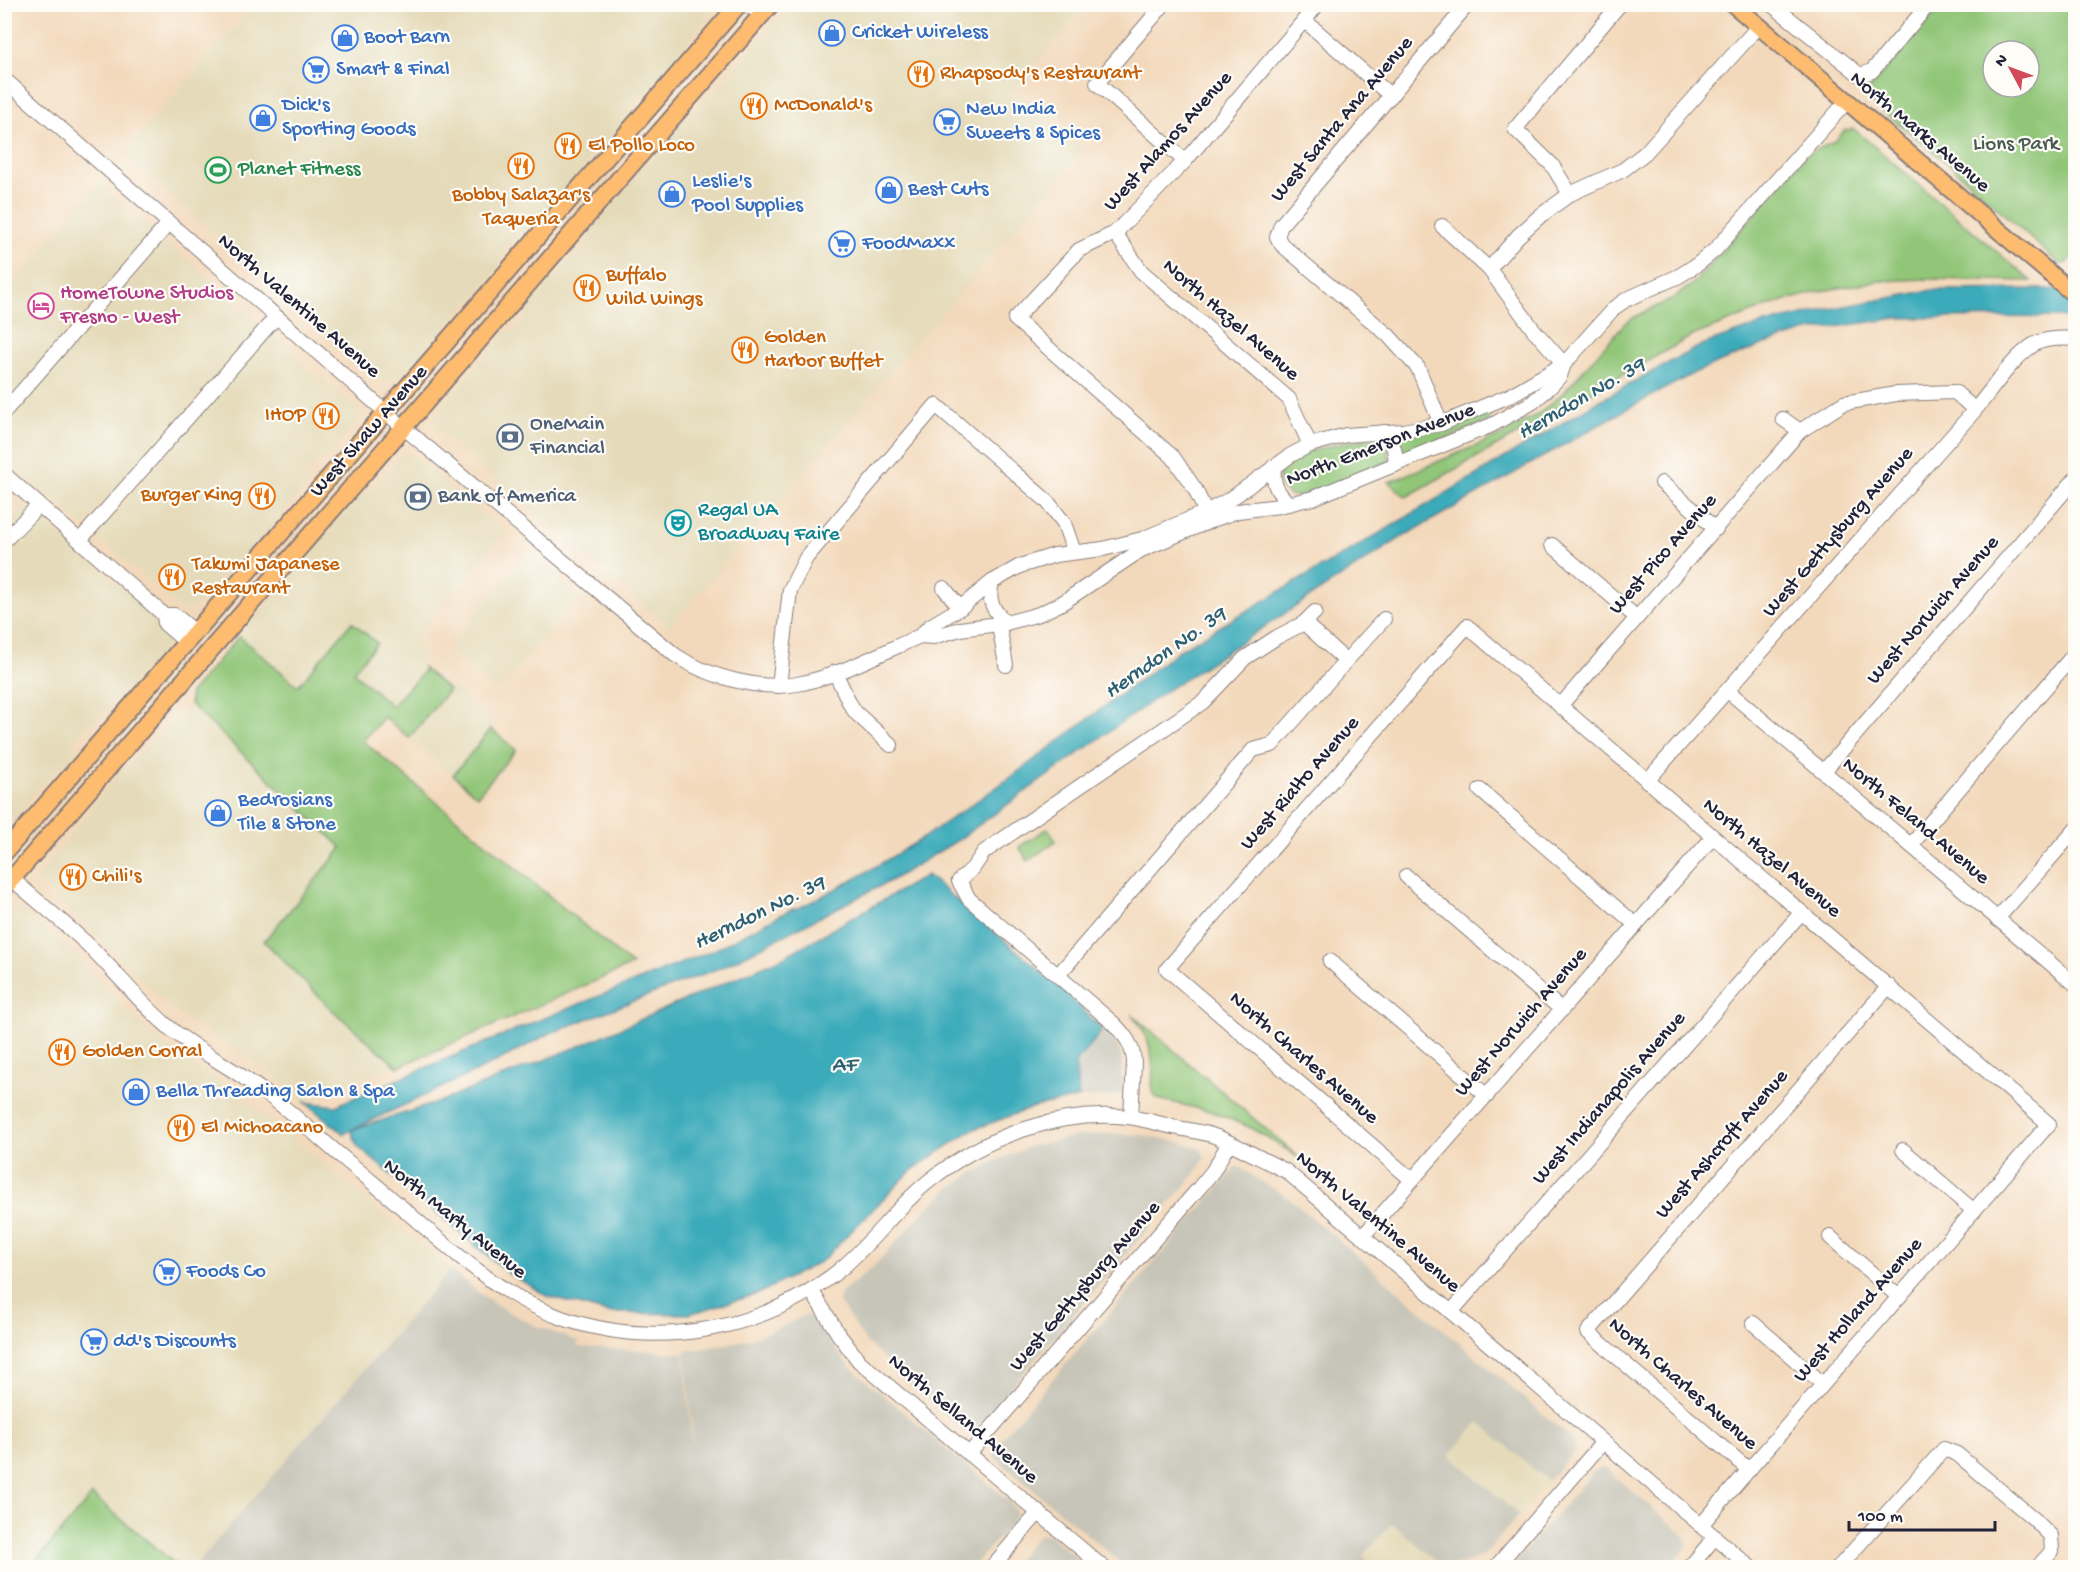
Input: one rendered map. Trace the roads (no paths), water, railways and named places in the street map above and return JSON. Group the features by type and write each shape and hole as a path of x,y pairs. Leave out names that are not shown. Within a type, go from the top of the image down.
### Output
{"main road":[{"name":"West Shaw Avenue","path":"4,854 739,4"},
{"name":"North Marks Avenue","path":"1732,4 2072,288"},
{"name":"West Shaw Avenue","path":"7,880 569,238 764,7"},
{"path":"569,238 565,228 568,218 625,152 646,111"},
{"path":"166,700 166,684 197,644 191,637"}],"street":[{"path":"744,4 764,7"},
{"path":"1164,4 1097,83 1185,161"},
{"name":"West Alamos Avenue","path":"1208,516 1190,480 1173,457 1015,319 1079,250 1115,233 1185,161 1318,4"},
{"name":"West Santa Ana Avenue","path":"1440,424 1418,368 1388,335 1281,245 1278,237 1281,225 1468,4"},
{"path":"1569,195 1552,165 1515,129 1620,4"},
{"name":"North Marks Avenue","path":"1772,5 1860,75 1872,71 1929,4"},
{"path":"1304,20 1391,96"},
{"path":"1489,269 1518,236 1540,216 1569,195 1623,170 1645,153 1758,27"},
{"name":"North Valentine Avenue","path":"4,79 403,427 675,655 687,663 729,680 779,686"},
{"name":"North Emerson Avenue","path":"921,636 933,637 960,629 1003,624 1039,614 1062,603 1133,554 1208,516 1274,466 1310,445 1346,435 1403,431 1440,424 1509,396 1564,364 1614,308 1640,292 1679,276 1698,264 1714,250 1847,101"},
{"path":"4,412 169,223"},
{"path":"1442,226 1489,269 1533,328 1564,364"},
{"name":"North Hazel Avenue","path":"1115,233 1141,271 1289,399 1310,445"},
{"path":"80,540 276,317"},
{"name":"West Gettysburg Avenue","path":"1647,781 1975,410 2023,352 2034,344 2056,338 2076,339"},
{"name":"North Emerson Avenue","path":"779,686 813,680 921,636 930,626 960,608 992,582 1020,566 1055,555 1119,546 1208,516 1289,504 1330,492 1492,426 1533,402 1560,376 1564,364"},
{"name":"West Pico Avenue","path":"1560,706 1800,432 1844,402 1896,394 1955,392 1975,410"},
{"path":"779,686 790,590 806,558 936,405 1047,501 1064,523 1074,552"},
{"path":"1783,418 1800,432"},
{"path":"1384,432 1394,448 1395,465"},
{"path":"1274,466 1273,479 1276,488 1289,504"},
{"path":"4,474 164,615 175,615 191,637"},
{"name":"West Norwich Avenue","path":"1824,771 2076,478"},
{"path":"1662,483 1716,529"},
{"path":"4,542 39,505"},
{"path":"1552,545 1637,618"},
{"path":"992,582 991,606 1003,624 1006,665"},
{"path":"944,588 960,608"},
{"path":"1131,1118 1134,1062 1127,1038 1113,1023 969,899 959,881 973,868 984,852 1203,702 1245,658 1304,623 1315,612"},
{"path":"1058,975 1253,750 1272,745 1384,619"},
{"path":"1304,623 1346,661"},
{"name":"North Hazel Avenue","path":"1467,626 2049,1124"},
{"name":"West Rialto Avenue","path":"1167,969 1467,626"},
{"path":"1911,845 2076,652"},
{"path":"835,672 856,713 891,745"},
{"name":"North Feland Avenue","path":"1728,690 2076,985"},
{"path":"1480,790 1636,925"},
{"path":"1997,919 2076,829"},
{"name":"West Norwich Avenue","path":"1363,1236 1713,837"},
{"path":"1406,876 1562,1010"},
{"name":"North Marty Avenue","path":"7,880 86,943 126,987 166,1025 189,1043 263,1090 477,1271 519,1299 564,1319 605,1329 648,1334 691,1332 735,1324 786,1304 811,1290 852,1259 926,1183 960,1159 1017,1132 1052,1123 1080,1118 1131,1118"},
{"name":"West Indianapolis Avenue","path":"1451,1312 1801,913"},
{"path":"1330,961 1486,1096"},
{"name":"North Charles Avenue","path":"1167,969 1412,1180"},
{"name":"West Ashcroft Avenue","path":"1588,1332 1889,986"},
{"name":"North Valentine Avenue","path":"1131,1118 1215,1136 1286,1171 1751,1568"},
{"name":"West Holland Avenue","path":"1701,1525 2049,1124"},
{"name":"West Gettysburg Avenue","path":"969,1454 1199,1188 1213,1171 1229,1143"},
{"path":"1903,1150 1974,1211"},
{"path":"1830,1237 1899,1297"},
{"name":"North Selland Avenue","path":"811,1290 855,1356 1104,1568"},
{"path":"1753,1323 1823,1384"},
{"name":"North Charles Avenue","path":"1588,1332 1749,1470"},
{"path":"1495,1568 1603,1442"},
{"path":"1838,1568 1944,1449 1957,1454 2051,1536 2052,1551 2037,1568"},
{"path":"991,1568 1039,1512"},
{"path":"1689,1568 1715,1537"}],"water":[{"path":"1932,290 2075,290 2075,317 1897,318 1808,331 1765,344 1696,372 1399,539 1163,693 958,840 892,880 722,967 551,1033 492,1064 344,1134 305,1102 336,1106 532,1023 714,950 860,876 920,840 1011,777 1178,651 1597,402 1704,344 1760,325 1824,310"},
{"name":"AF","path":"927,875 1061,988 1103,1030 1075,1063 1079,1098 1035,1107 972,1130 911,1171 822,1261 758,1294 689,1314 608,1313 549,1297 508,1273 358,1147 351,1130 439,1102 577,1047 782,958"}],"place":[{"name":"Cricket Wireless","path":"832,33"},
{"name":"Boot Barn","path":"345,38"},
{"name":"Smart & Final","path":"316,70"},
{"name":"Rhapsody's Restaurant","path":"921,74"},
{"name":"McDonald's","path":"754,106"},
{"name":"Dick's Sporting Goods","path":"263,118"},
{"name":"New India Sweets & Spices","path":"947,122"},
{"name":"El Pollo Loco","path":"568,146"},
{"name":"Bobby Salazar's Taqueria","path":"521,166"},
{"name":"Planet Fitness","path":"218,170"},
{"name":"Best Cuts","path":"889,190"},
{"name":"Leslie's Pool Supplies","path":"672,194"},
{"name":"FoodMaxx","path":"842,244"},
{"name":"Buffalo Wild Wings","path":"587,288"},
{"name":"HomeTowne Studios Fresno - West","path":"41,306"},
{"name":"Golden Harbor Buffet","path":"745,350"},
{"name":"IHOP","path":"326,416"},
{"name":"OneMain Financial","path":"510,437"},
{"name":"Burger King","path":"262,496"},
{"name":"Bank of America","path":"418,497"},
{"name":"Regal UA Broadway Faire","path":"678,523"},
{"name":"Takumi Japanese Restaurant","path":"172,577"},
{"name":"Bedrosians Tile & Stone","path":"218,813"},
{"name":"Chili's","path":"73,877"},
{"name":"Golden Corral","path":"62,1052"},
{"name":"Bella Threading Salon & Spa","path":"136,1092"},
{"name":"El Michoacano","path":"181,1128"},
{"name":"Foods Co","path":"167,1272"},
{"name":"dd's Discounts","path":"94,1342"}],"park label":[{"name":"Lions Park","path":"2016,145"}],"water label":[{"name":"Herndon No. 39","path":"1582,400"},
{"name":"Herndon No. 39","path":"1166,654"},
{"name":"Herndon No. 39","path":"760,914"}]}
